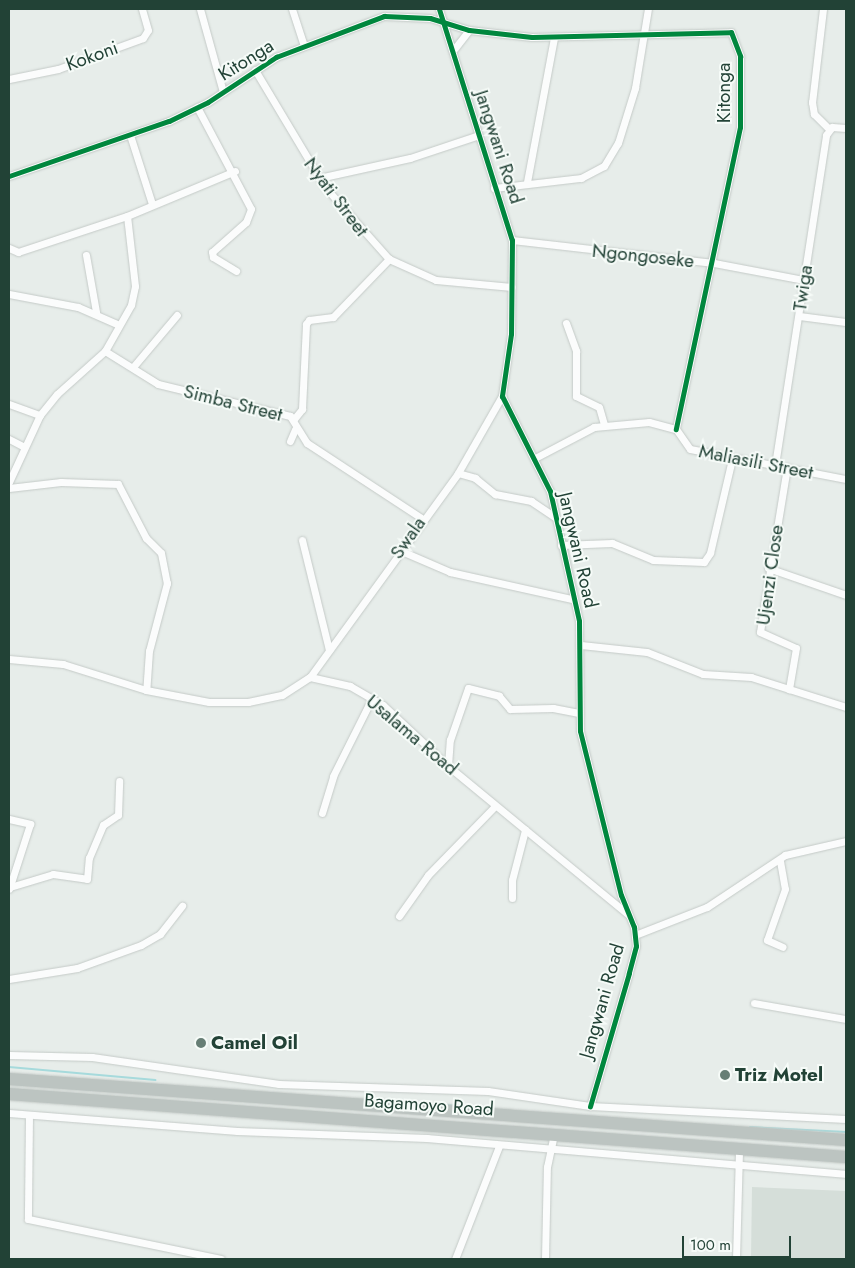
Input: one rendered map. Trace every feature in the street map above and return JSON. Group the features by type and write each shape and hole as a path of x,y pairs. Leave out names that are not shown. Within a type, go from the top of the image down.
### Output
{"highway":[{"name":"Bagamoyo Road","path":"9,1079 846,1140"},
{"name":"Bagamoyo Road","path":"9,1094 554,1133 846,1157"}],"street":[{"name":"Kokoni","path":"9,79 66,66 143,38 148,30 142,9"},
{"path":"200,9 223,92"},
{"path":"292,9 304,45"},
{"name":"Jangwani Road","path":"439,9 455,48 476,136 512,240 512,287 502,396 535,458 556,518 581,645 578,713 617,880 636,934 629,973 590,1106"},
{"path":"494,188 528,182 582,178 604,166 618,143 635,88 648,9"},
{"path":"822,9 812,102 814,114 829,129 846,128"},
{"name":"Kitonga","path":"9,176 130,135 197,107 255,70 304,45 384,16 445,23 469,30 554,38 645,33 731,32 738,41 740,127 714,263 676,429"},
{"path":"455,48 469,30"},
{"path":"528,182 554,38"},
{"name":"Nyati Street","path":"255,70 319,178 346,216 389,259 436,280 512,287"},
{"path":"197,107 235,170 251,214 212,252 213,257 236,271"},
{"name":"Twiga","path":"775,465 829,129"},
{"path":"130,135 152,204"},
{"path":"319,178 410,158 476,136"},
{"path":"9,248 16,253 127,216 235,170"},
{"path":"9,482 23,446 40,415 57,394 105,351 118,324 131,305 135,286 127,216"},
{"name":"Ngongoseke","path":"512,240 714,263 804,280"},
{"path":"86,255 96,312"},
{"path":"294,419 302,409 306,324 309,320 333,317 389,259"},
{"path":"9,294 96,312 118,324"},
{"path":"133,368 177,315"},
{"path":"799,316 846,322"},
{"path":"566,323 576,351 576,396 599,407 604,424"},
{"name":"Simba Street","path":"105,351 158,384 294,419 295,429 330,461 421,518"},
{"name":"Swala","path":"310,677 421,518 458,473 502,396"},
{"path":"9,404 40,415"},
{"name":"Maliasili Street","path":"535,458 604,424 649,422 676,429 690,449 846,479"},
{"path":"290,440 295,429"},
{"path":"9,439 23,446"},
{"path":"562,545 612,543 652,560 704,562 710,553 732,458"},
{"name":"Ujenzi Close","path":"788,467 768,568 760,632 796,648 789,689"},
{"path":"458,473 495,494 531,502 556,518"},
{"path":"9,488 68,482 118,484 146,538 161,553 166,576 167,591 149,651 146,690"},
{"path":"302,540 329,650"},
{"path":"399,550 450,572 572,599"},
{"path":"768,568 846,595"},
{"path":"581,645 648,652 703,674 751,676 846,707"},
{"path":"9,659 64,664 146,690 209,702 248,702 282,695 310,677"},
{"name":"Usalama Road","path":"310,677 337,681 372,698 495,806 631,916"},
{"path":"448,766 450,740 468,688 499,696 510,708 553,708 578,713"},
{"path":"322,813 333,776 372,698"},
{"path":"9,888 53,874 87,879 89,858 103,825 118,817 119,781"},
{"path":"399,916 428,875 495,806"},
{"path":"9,819 30,824 9,888"},
{"path":"512,898 512,880 525,830"},
{"path":"636,934 707,908 780,861 785,855 846,841"},
{"path":"780,861 785,889 767,940 783,947"},
{"path":"9,979 77,968 141,945 160,934 182,906"},
{"path":"754,1003 846,1019"},
{"path":"9,1054 92,1057 279,1084 488,1091 590,1106 846,1119"},
{"path":"9,1113 499,1146 738,1168 846,1174"},
{"path":"29,1115 28,1219 221,1259"},
{"path":"545,1259 549,1151 554,1133"},
{"path":"455,1259 499,1146"},
{"path":"736,1259 739,1149"}],"shaded area":[{"path":"752,1187 846,1191 846,1259 751,1259"}],"waterway":[{"path":"9,1067 155,1080"},
{"path":"431,1104 489,1108"},
{"path":"750,1127 846,1132"}],"cycle path":[{"path":"439,9 512,240 511,334 502,396 550,491 579,621 580,731 621,895 634,927 636,946 590,1106"},
{"path":"9,176 169,121 208,102 276,57 384,16 430,18 469,30 532,37 731,32 740,56 740,127 676,429"}],"place":[{"name":"Camel Oil","path":"201,1043"},
{"name":"Triz Motel","path":"725,1075"}]}
